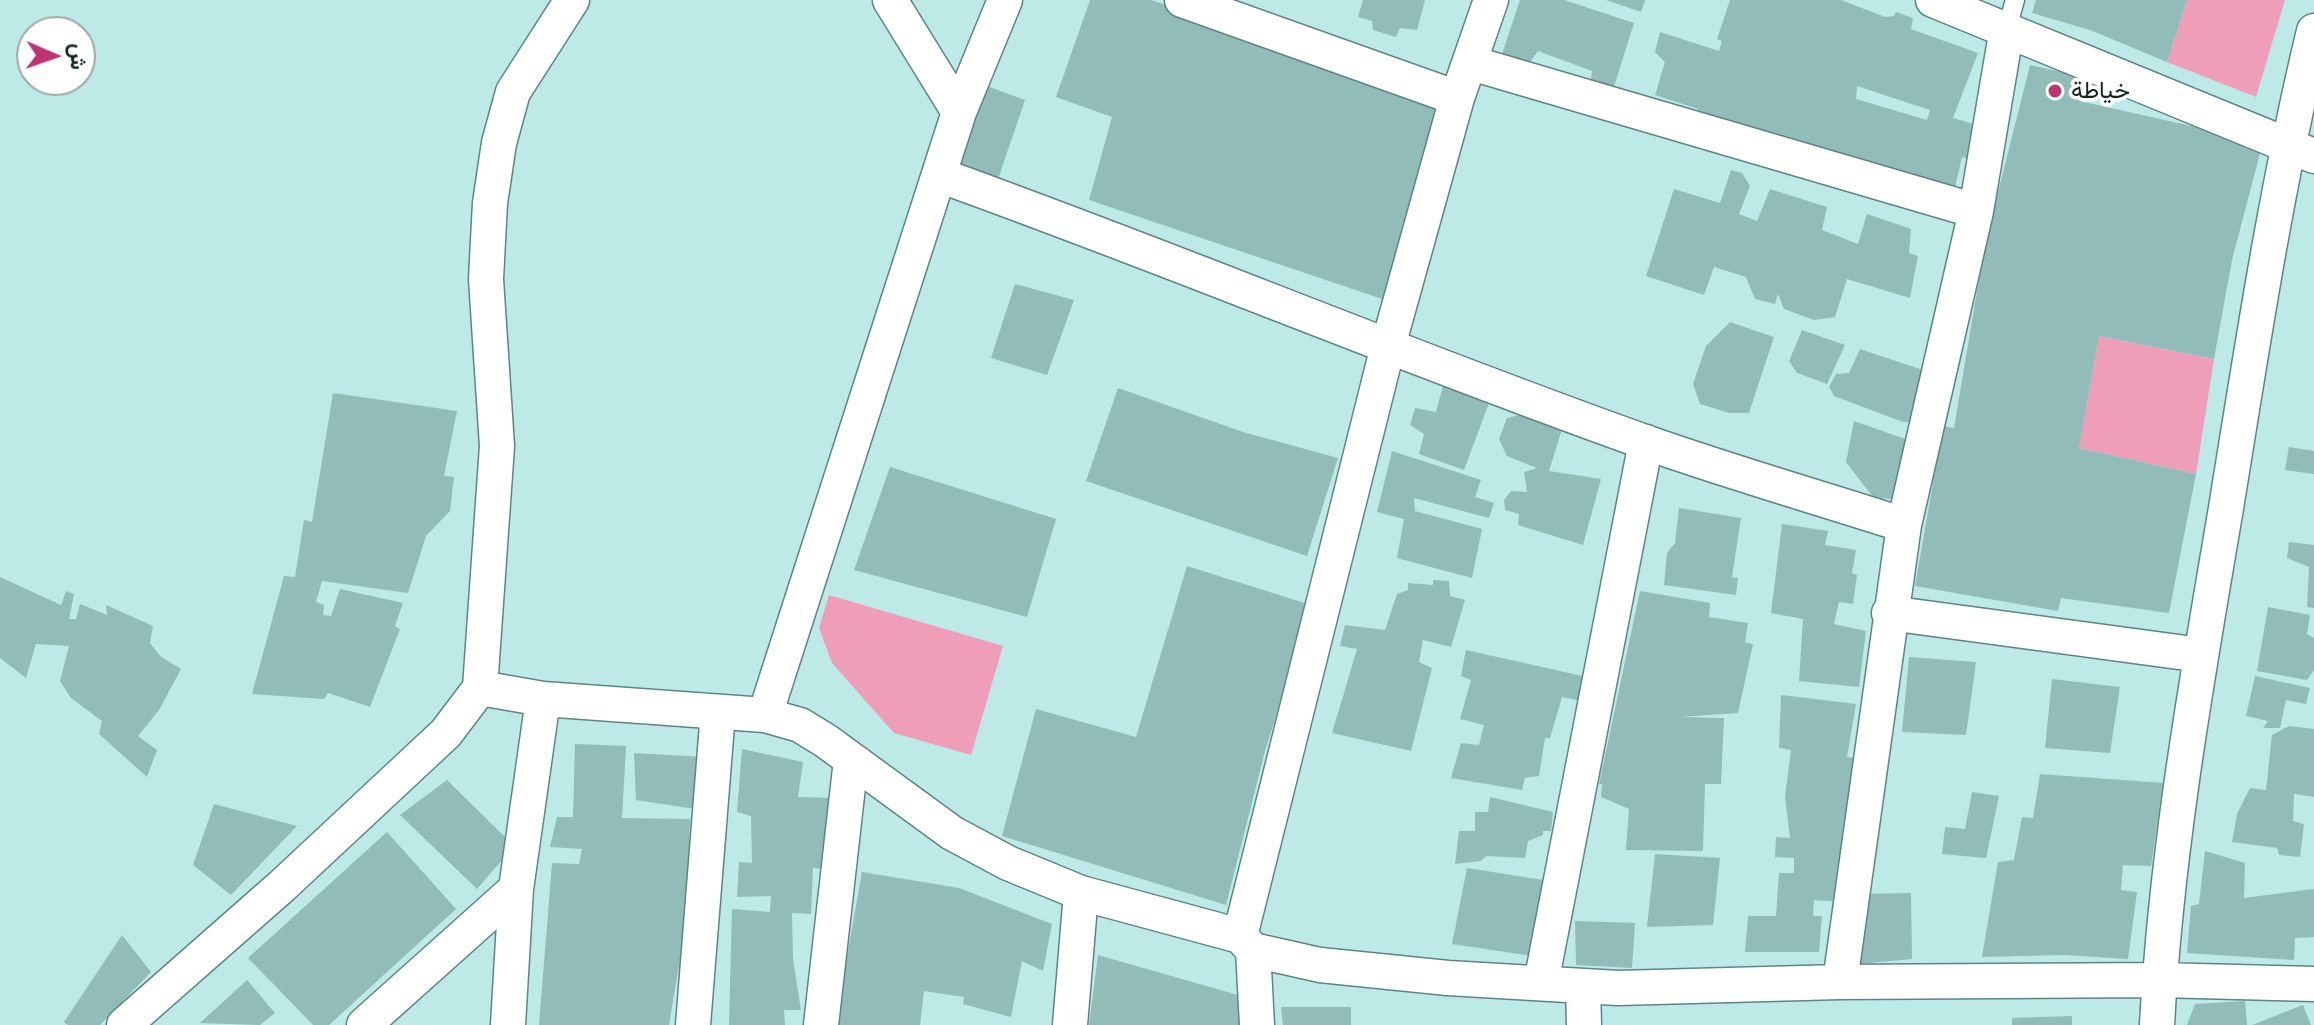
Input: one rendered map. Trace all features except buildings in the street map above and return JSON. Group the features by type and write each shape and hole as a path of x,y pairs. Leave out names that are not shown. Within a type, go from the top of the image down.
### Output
{"street":[{"path":"124,1025 282,886 436,742 480,688 497,446 486,279 490,203 499,143 513,92 572,0"},
{"path":"890,0 959,112"},
{"path":"765,715 959,112 1005,0"},
{"path":"1182,0 1457,98"},
{"path":"1257,1025 1247,943 1388,346 1457,98 1491,0"},
{"path":"1933,0 2011,14 2300,151"},
{"path":"1840,982 1889,613 1904,525 1976,211 2011,14"},
{"path":"2157,1025 2159,980 2201,655 2300,151 2314,31"},
{"path":"1471,63 1976,211"},
{"path":"939,175 1142,248 1388,346 1646,442 1904,525"},
{"path":"1541,983 1646,442"},
{"path":"1889,613 2201,655"},
{"path":"480,688 543,699 765,715 800,725 952,833 1008,863 1081,893 1320,965 1392,974 1583,986 2159,980 2314,984"},
{"path":"508,1025 516,889 543,699"},
{"path":"693,1025 718,712"},
{"path":"821,1025 851,760"},
{"path":"364,1025 516,889"},
{"path":"1070,1025 1081,893"},
{"path":"1583,986 1584,1025"}],"shaded area":[{"path":"2187,0 2285,0 2256,97 2167,62"},
{"path":"2099,336 2214,359 2196,474 2079,448"},
{"path":"829,595 1003,646 971,755 894,733 832,663 819,628"}],"place":[{"name":"خياطة","path":"2055,91"}]}
